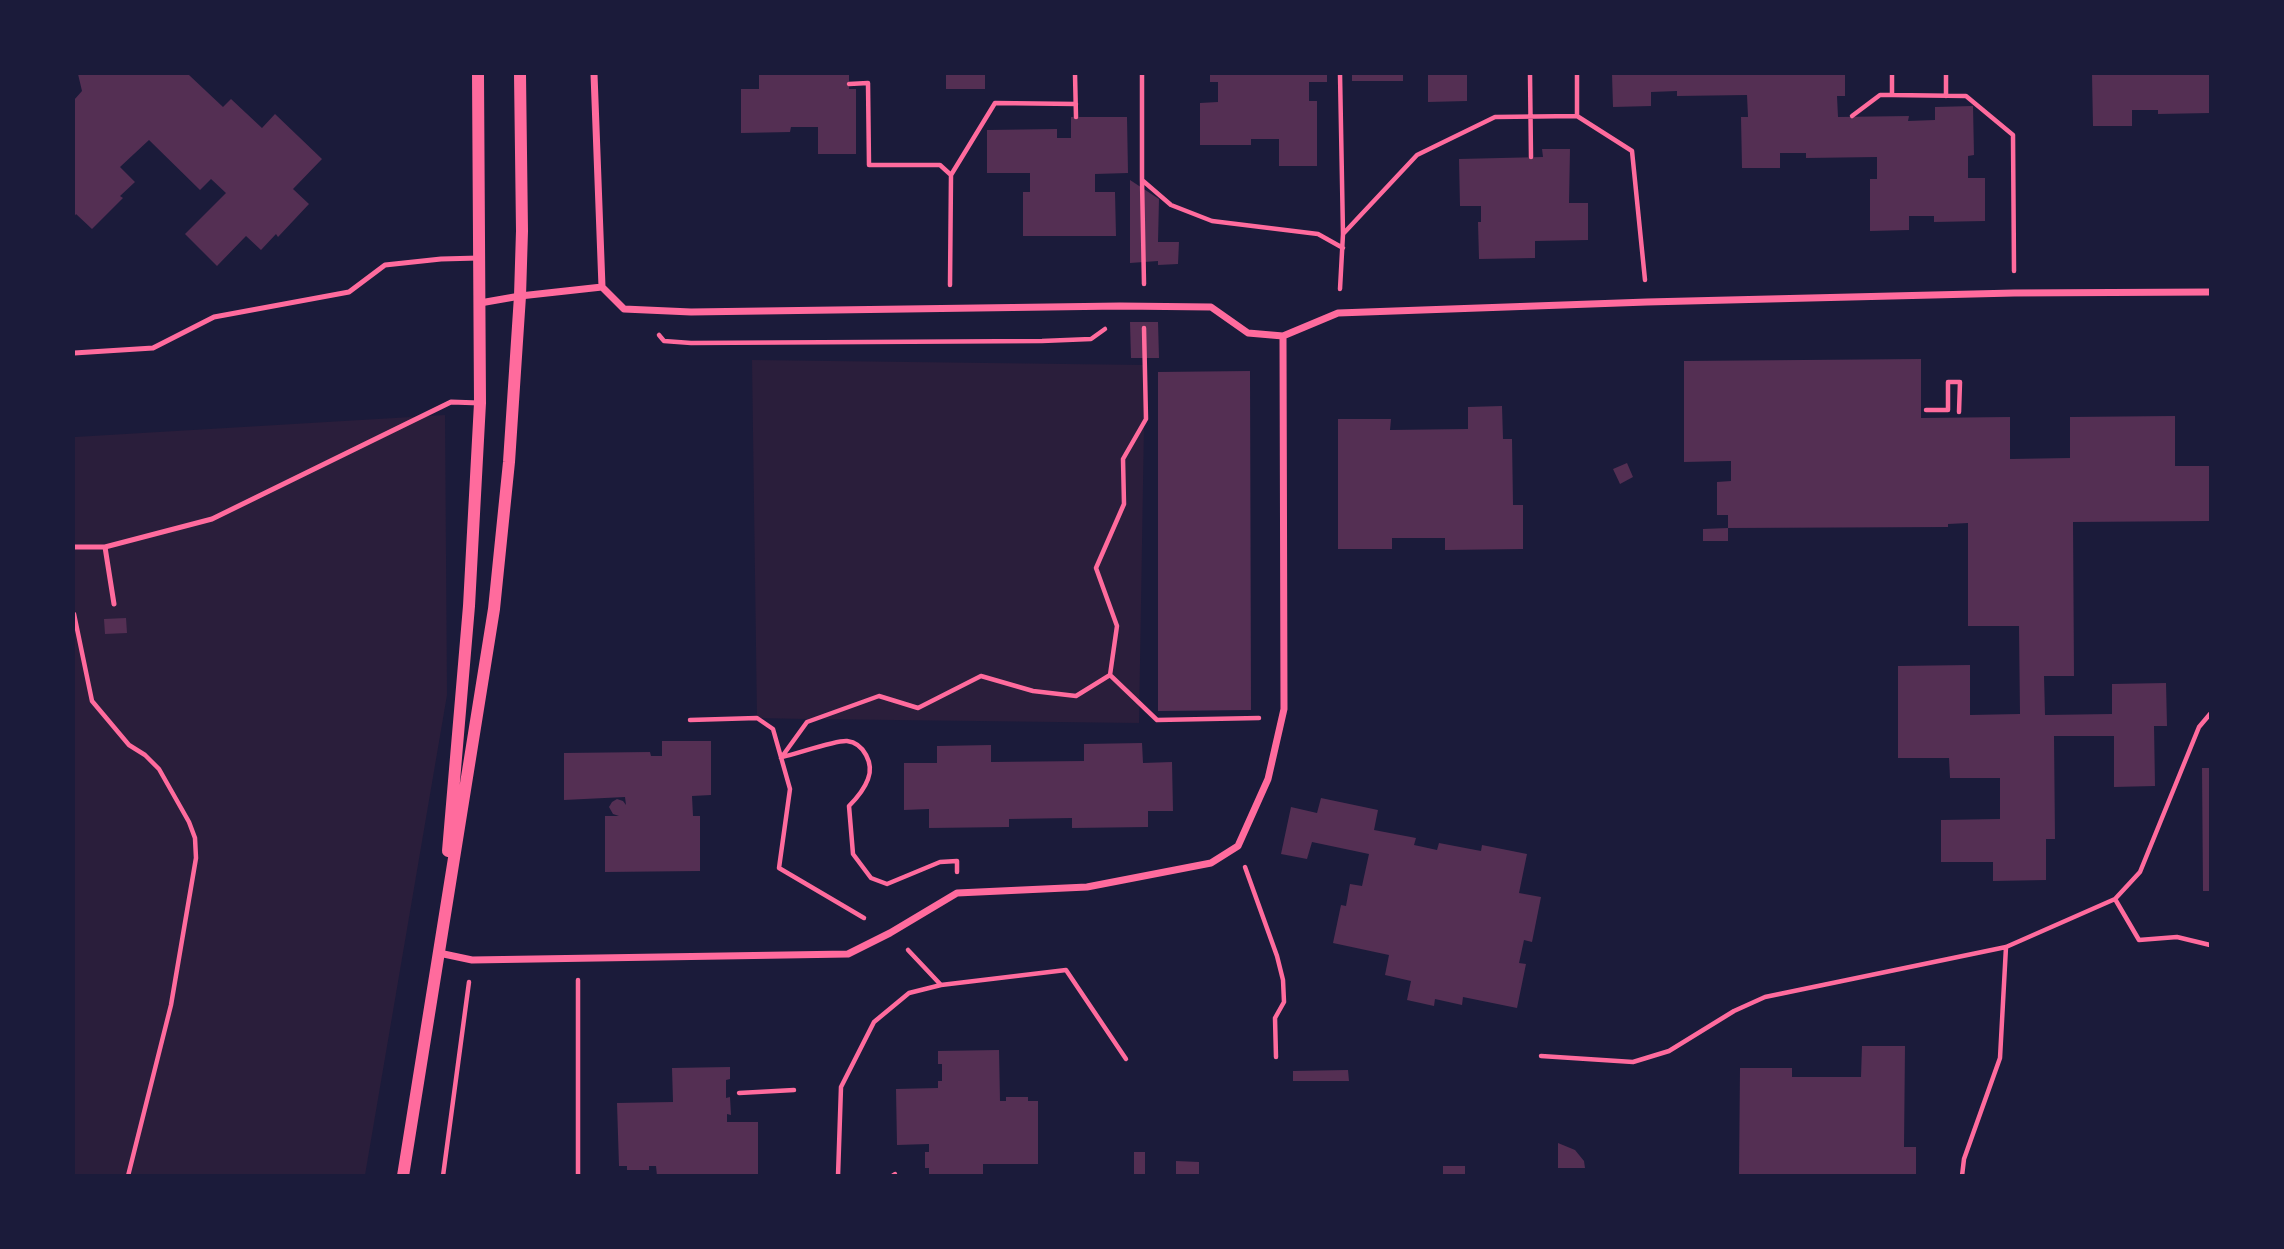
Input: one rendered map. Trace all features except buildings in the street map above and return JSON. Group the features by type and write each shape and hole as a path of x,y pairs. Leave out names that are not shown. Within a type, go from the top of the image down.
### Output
{"street":[{"path":"439,953 469,606 480,403 478,74"},
{"path":"403,1175 494,609 509,462 520,296 520,74"},
{"path":"594,74 602,287 624,309 691,312 1211,307 1248,333 1283,335 1338,313 2014,293 2210,292"},
{"path":"480,303 602,287"},
{"path":"439,953 472,960 848,954 890,933 957,893 1087,887 1211,863 1238,846 1268,779 1284,709 1283,335"}],"lane":[{"path":"74,352 153,348 214,317 349,292 384,265 479,258"},
{"path":"74,547 105,547 212,519 451,402 480,403"},
{"path":"105,547 114,604"}],"path":[{"path":"1075,74 1076,117"},
{"path":"1142,74 1143,254"},
{"path":"1338,313 1343,248 1340,74"},
{"path":"1530,74 1531,158"},
{"path":"1577,74 1577,116"},
{"path":"1892,74 1892,95"},
{"path":"1946,74 1946,96"},
{"path":"849,84 868,83 869,165 940,165 951,175"},
{"path":"1852,117 1880,95 1966,96 2013,135 2014,293"},
{"path":"950,308 951,175 995,103 1076,104"},
{"path":"1343,234 1416,155 1495,117 1577,116 1632,151 1647,302"},
{"path":"1142,180 1171,205 1212,221 1318,234 1343,248"},
{"path":"639,309 664,341 899,342 1091,339 1103,332 1120,306"},
{"path":"1110,675 1117,626 1096,568 1124,505 1123,459 1146,419 1145,365"},
{"path":"1926,410 1948,410 1948,382 1960,382 1959,412"},
{"path":"74,614 92,701 129,745 145,755 159,769 178,800 195,838 196,858 172,1005 128,1175"},
{"path":"1110,675 1157,720 1282,717"},
{"path":"781,758 807,722 879,696 918,708 981,676 1033,691 1076,696 1110,675"},
{"path":"1541,1056 1633,1062 1669,1051 1734,1011 1765,997 2006,947 2115,899 2140,873 2199,727 2210,714"},
{"path":"690,720 757,718 773,729 790,789 779,869 866,920"},
{"path":"781,758 845,740 858,744 866,753 870,775 863,791 849,806 853,854 871,878 887,884 940,862 957,861 957,893"},
{"path":"1238,846 1283,980 1284,1002 1275,1018 1276,1057"},
{"path":"2115,899 2139,940 2177,937 2210,945"},
{"path":"1962,1175 1964,1159 2000,1058 2006,947"},
{"path":"908,951 941,985"},
{"path":"578,958 578,1175"},
{"path":"443,1175 472,960"},
{"path":"838,1175 841,1087 874,1022 909,993 941,985 1066,970 1126,1059"},
{"path":"739,1093 794,1090"}],"shaded area":[{"path":"752,360 1145,365 1139,723 813,719 807,722 806,719 757,718"},
{"path":"445,415 447,695 365,1175 74,1175 74,436"}]}
